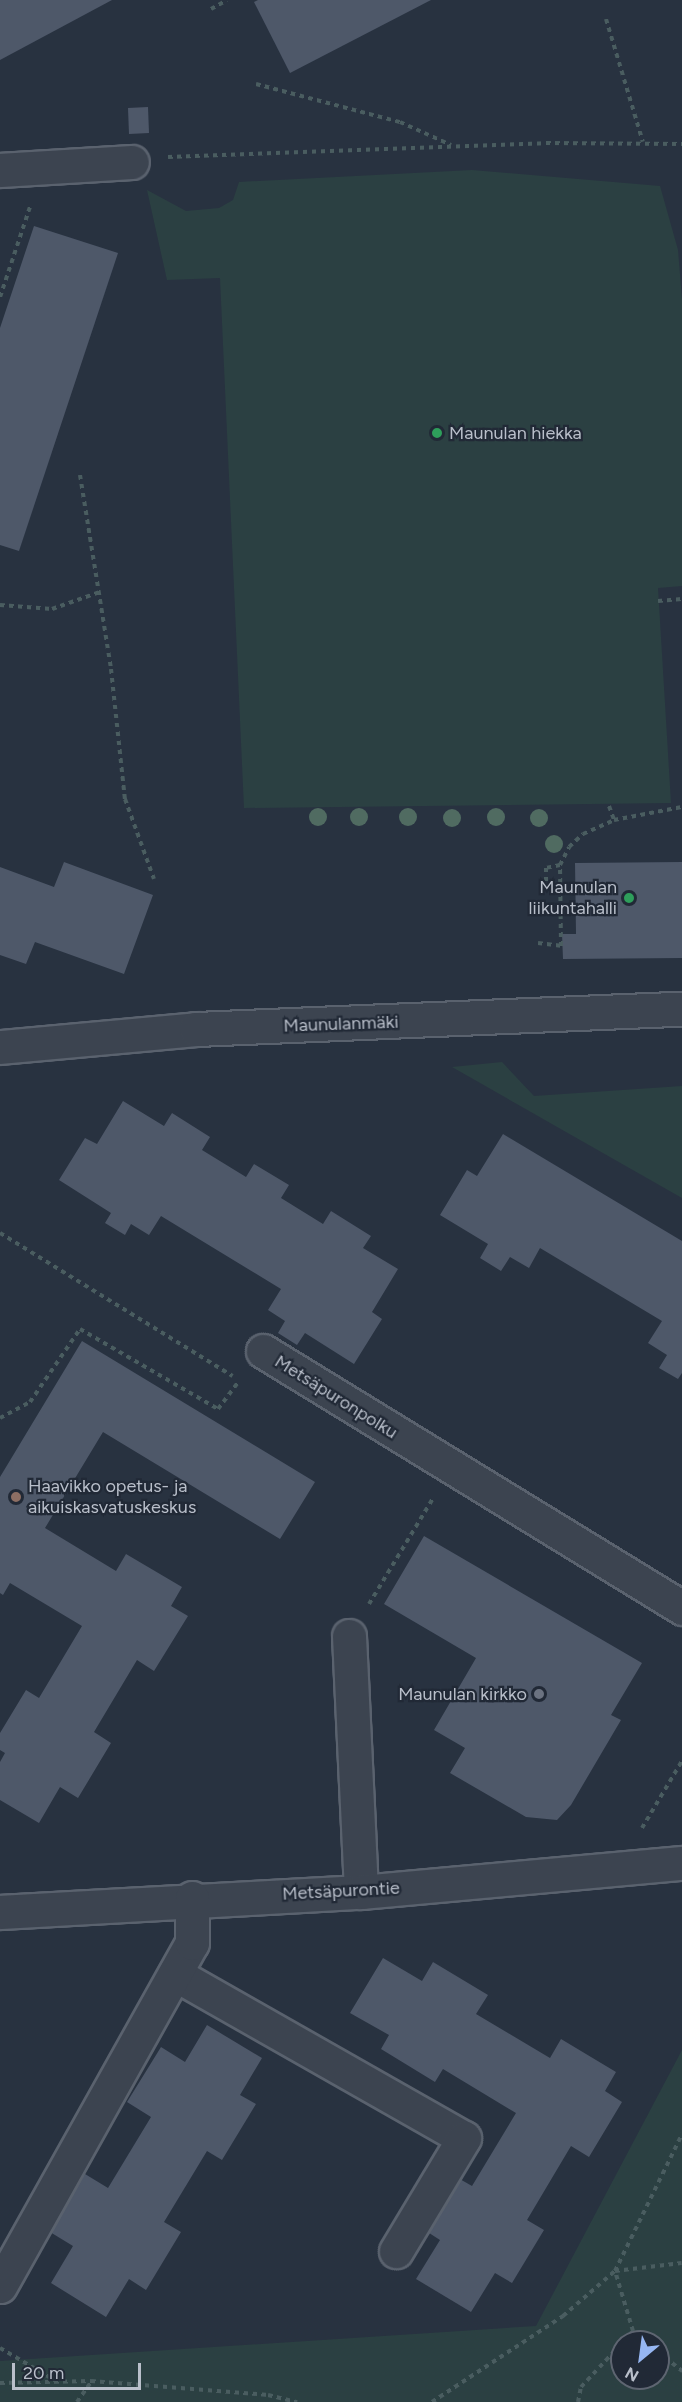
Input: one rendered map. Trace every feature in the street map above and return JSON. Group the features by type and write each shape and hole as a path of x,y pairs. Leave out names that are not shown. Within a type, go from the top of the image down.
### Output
{"street":[{"path":"0,170 132,162"},
{"name":"Maunulanmäki","path":"0,1047 196,1029 682,1009"},
{"name":"Metsäpuronpolku","path":"263,1351 682,1608"},
{"path":"349,1636 361,1892"},
{"name":"Metsäpurontie","path":"0,1912 192,1898 361,1892 682,1863"},
{"path":"0,2286 192,1943 192,1898"},
{"path":"175,1974 464,2138 396,2251"}],"path":[{"path":"211,9 228,0"},
{"path":"606,19 643,142"},
{"path":"256,84 400,122 455,146"},
{"path":"132,162 455,146 643,142 682,144"},
{"path":"0,297 43,169"},
{"path":"80,475 100,592 125,800 154,879"},
{"path":"0,605 52,609 100,592"},
{"path":"658,601 682,600"},
{"path":"609,806 614,820"},
{"path":"538,943 561,946 560,865 568,848 584,834 614,820 682,807"},
{"path":"546,883 546,868 560,865"},
{"path":"0,1233 239,1381"},
{"name":"Metsäpuronpolku","path":"0,1418 30,1402 80,1329 218,1409 263,1351"},
{"path":"382,1582 422,1516"},
{"path":"638,1834 682,1761"},
{"path":"432,2402 563,2316 615,2271 682,2134"},
{"path":"615,2271 682,2263"},
{"path":"615,2271 633,2330"},
{"path":"0,2348 57,2382"},
{"path":"578,2402 581,2387 610,2357"},
{"path":"670,2362 682,2371"},
{"path":"77,2402 92,2381"},
{"path":"0,2383 92,2381 268,2395 297,2402"}],"green space":[{"name":"Maunulan hiekka","path":"472,170 660,186 678,250 682,299 682,586 658,588 671,803 244,808 220,278 167,280 147,190 186,211 219,208 233,200 239,182"},
{"path":"502,1062 534,1096 682,1086 682,1198 452,1067"},
{"path":"682,2050 682,2402 0,2402 0,2361 536,2326"}],"building":[{"path":"0,0 112,0 0,60"},
{"path":"258,0 431,0 290,73 254,2"},
{"path":"148,107 149,133 129,134 128,108"},
{"path":"34,226 118,253 19,551 0,545 0,328"},
{"path":"64,862 153,895 124,974 35,942 26,964 0,955 0,867 54,887"},
{"name":"Maunulan liikuntahalli","path":"682,862 682,958 563,959 562,934 576,934 575,863"},
{"path":"123,1101 164,1126 172,1113 210,1137 202,1150 246,1177 254,1164 289,1185 281,1198 323,1224 331,1211 371,1236 363,1248 398,1269 372,1312 382,1319 354,1364 305,1333 297,1345 278,1333 285,1321 268,1310 281,1289 161,1216 149,1235 131,1224 125,1235 105,1223 111,1213 59,1180 85,1138 97,1144"},
{"path":"503,1134 682,1241 682,1373 678,1379 659,1368 667,1355 648,1343 662,1321 540,1248 529,1268 510,1257 501,1271 480,1258 488,1244 440,1215 467,1170 477,1176"},
{"path":"82,1341 315,1482 280,1539 103,1432 45,1528 116,1571 126,1554 182,1587 171,1606 188,1616 154,1671 137,1660 94,1732 111,1743 78,1798 60,1787 39,1823 0,1800 0,1762 5,1753 0,1750 0,1733 26,1690 39,1698 82,1626 10,1583 3,1595 0,1593 0,1477"},
{"name":"Maunulan kirkko","path":"424,1536 642,1663 611,1715 621,1720 571,1805 557,1820 526,1817 450,1773 465,1748 434,1730 476,1658 384,1604"},
{"path":"383,1958 422,1981 433,1962 488,1995 476,2014 550,2058 561,2039 616,2072 605,2091 622,2102 589,2157 571,2146 527,2220 544,2230 512,2283 495,2273 471,2312 416,2279 440,2240 426,2231 458,2178 472,2186 516,2113 443,2069 435,2082 381,2049 389,2035 350,2013"},
{"path":"207,2025 262,2058 240,2095 256,2104 222,2160 207,2151 164,2222 181,2232 146,2290 129,2279 106,2317 51,2283 73,2246 50,2232 85,2174 108,2188 151,2117 127,2102 161,2047 185,2062"}],"place":[{"name":"Maunulan hiekka","path":"437,433"},
{"name":"Maunulan liikuntahalli","path":"629,898"},
{"name":"Haavikko opetus- ja aikuiskasvatuskeskus","path":"16,1497"},
{"name":"Maunulan kirkko","path":"539,1694"}]}
